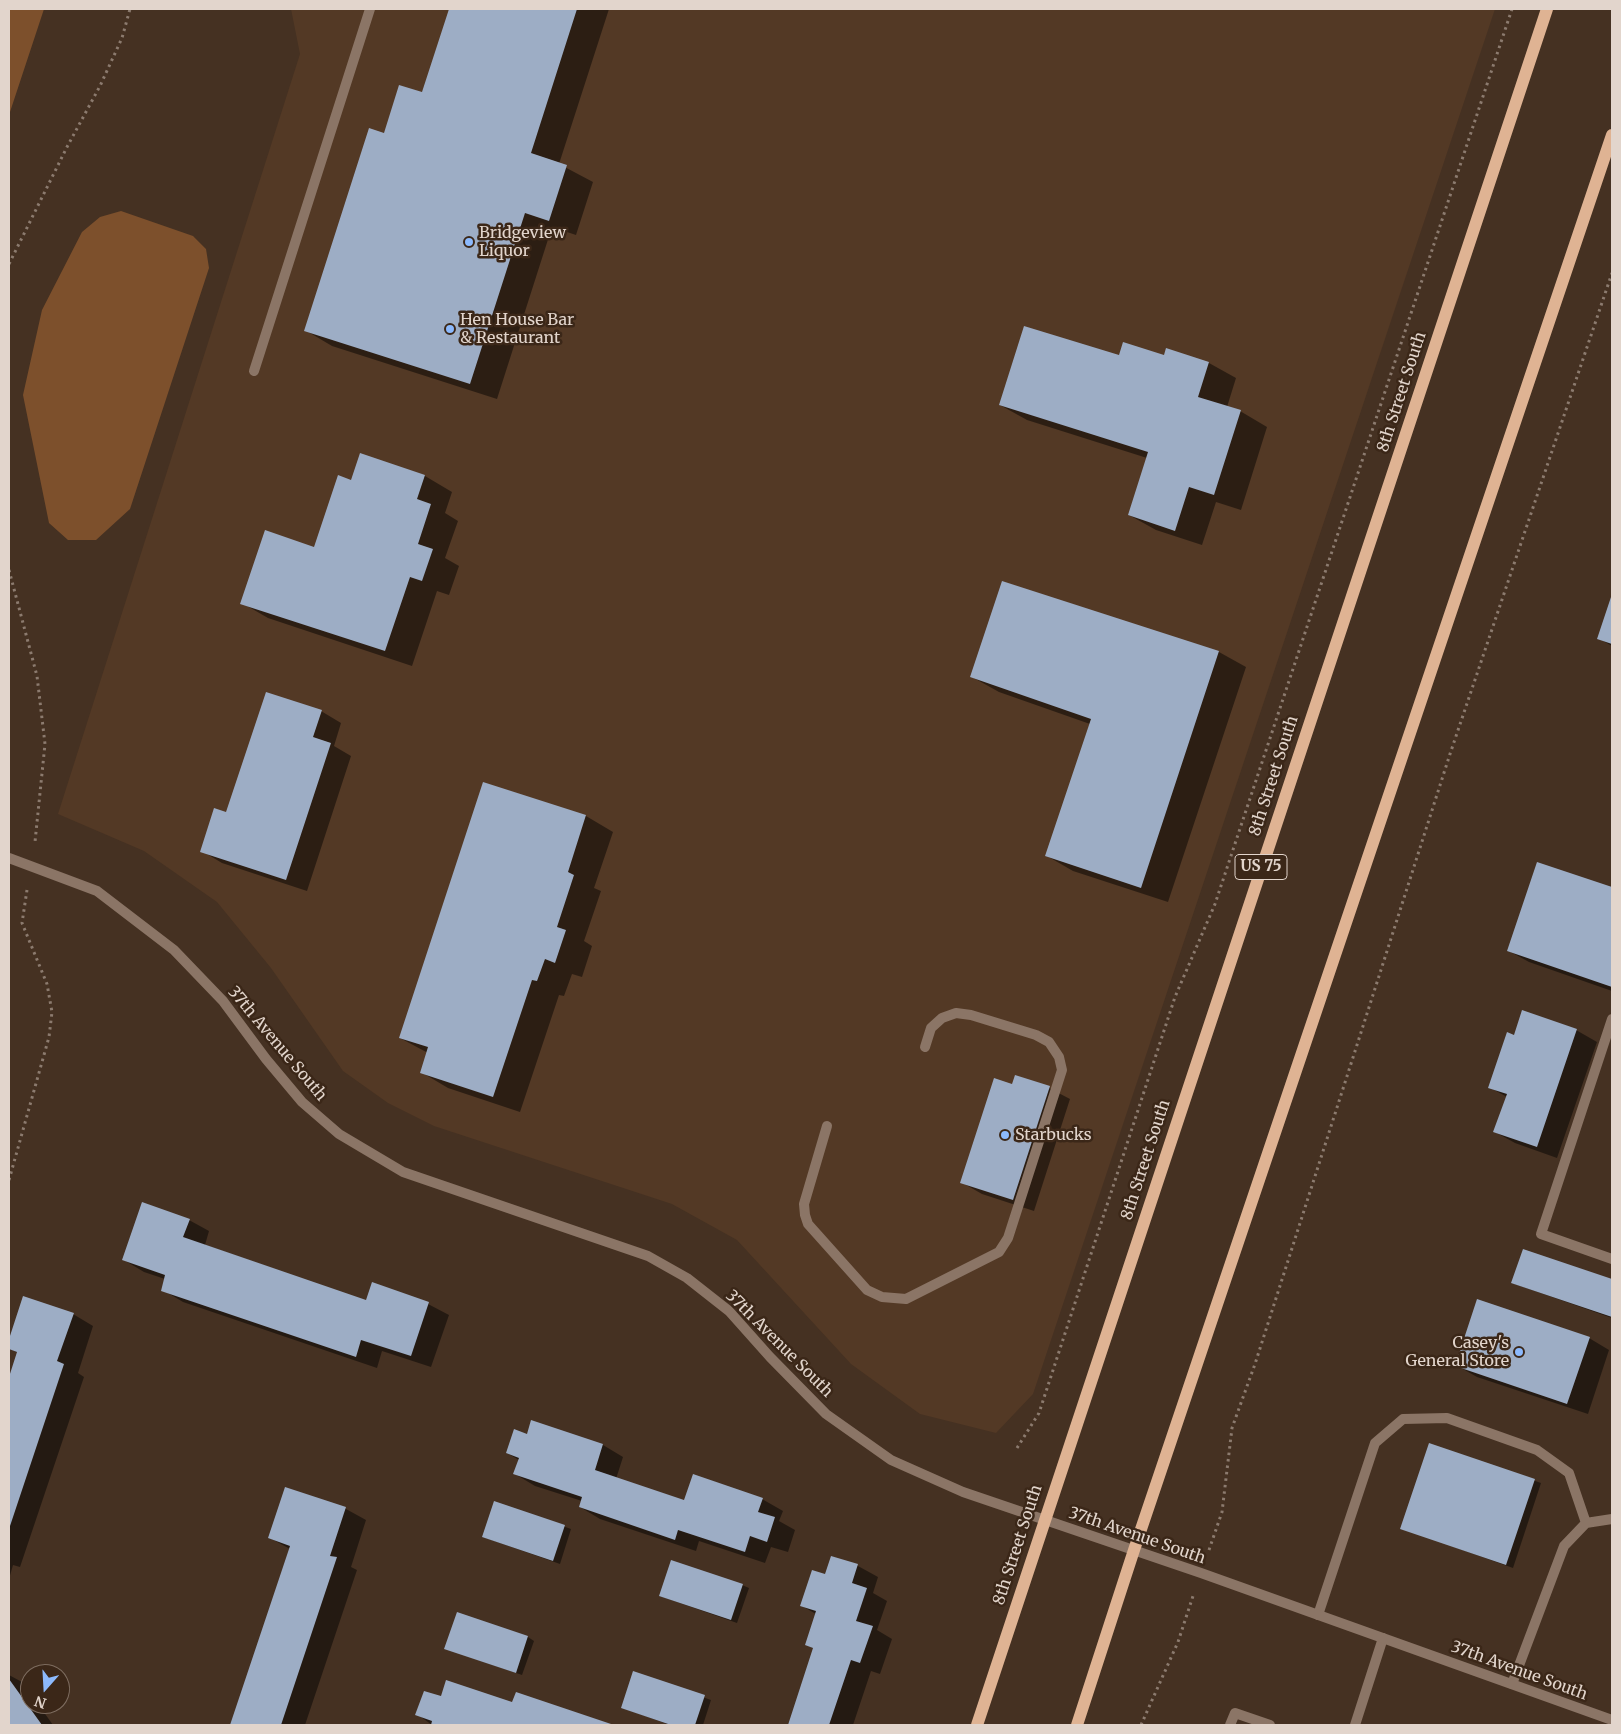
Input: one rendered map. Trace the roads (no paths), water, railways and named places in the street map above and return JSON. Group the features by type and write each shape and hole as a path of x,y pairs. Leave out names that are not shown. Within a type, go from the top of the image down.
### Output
{"main road":[{"name":"8th Street South","path":"977,1725 1547,9"},
{"path":"1077,1725 1134,1550 1612,135"}],"street":[{"path":"254,371 370,9"},
{"name":"37th Avenue South","path":"9,858 97,891 174,950 223,1001 266,1059 302,1102 339,1134 403,1172 648,1256 687,1278 729,1311 770,1357 826,1414 891,1460 963,1492 1134,1550 1612,1720"},
{"path":"827,1126 804,1204 805,1215 808,1224 867,1290 882,1297 906,1299 999,1252 1008,1238 1060,1078 1062,1070 1059,1057 1049,1042 1036,1035 971,1014 956,1013 942,1018 932,1028 925,1047"},
{"path":"1612,1019 1541,1234 1612,1259"},
{"path":"1318,1615 1375,1443 1403,1419 1448,1418 1537,1450 1569,1473 1586,1523"},
{"path":"1512,1684 1564,1546 1586,1523 1612,1518"},
{"path":"1355,1725 1383,1638"},
{"path":"1230,1725 1234,1713 1270,1725"}],"place":[{"name":"Bridgeview Liquor","path":"469,242"},
{"name":"Hen House Bar & Restaurant","path":"450,329"},
{"name":"Starbucks","path":"1005,1135"},
{"name":"Casey's General Store","path":"1519,1352"}]}
